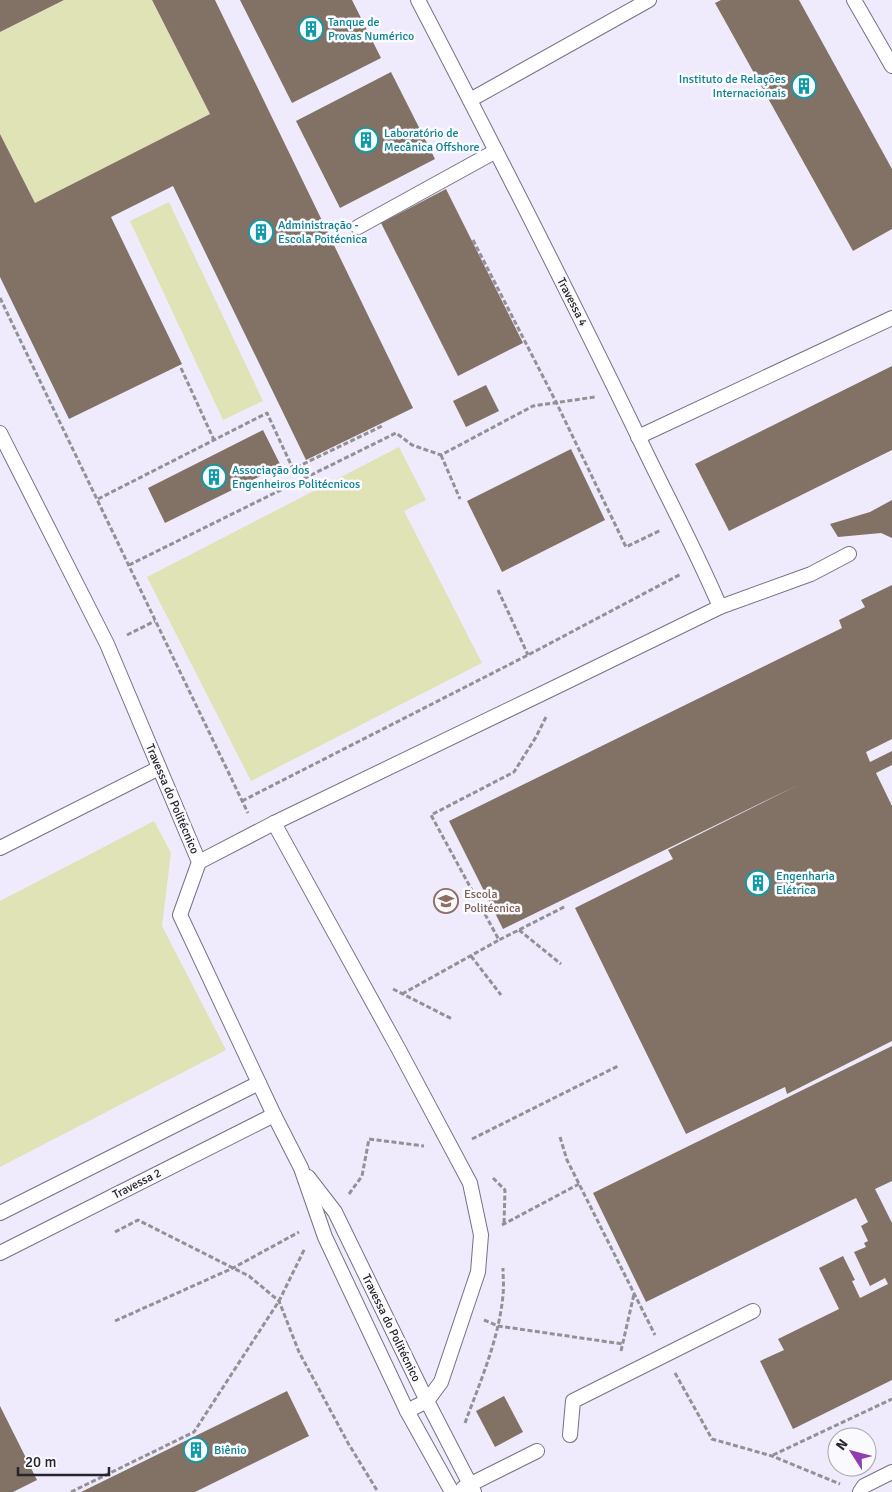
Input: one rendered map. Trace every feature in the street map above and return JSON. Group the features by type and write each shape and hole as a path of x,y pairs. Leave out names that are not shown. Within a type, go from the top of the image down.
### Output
{"lane":[{"name":"Travessa 4","path":"418,0 618,394 679,521 702,564 720,606"},
{"path":"470,100 649,0"},
{"path":"854,0 892,66"},
{"path":"358,227 496,151"},
{"path":"638,437 892,318"},
{"name":"Travessa do Politécnico","path":"0,433 107,644 199,862 180,915 301,1168 319,1221 408,1411 453,1492"},
{"path":"199,862 274,823 720,606 811,574 849,554"},
{"path":"0,848 159,768"},
{"path":"274,823 470,1183 482,1243 478,1272 441,1382 427,1401 408,1411"},
{"path":"0,1213 259,1083"},
{"name":"Travessa 2","path":"0,1253 274,1115"},
{"name":"Travessa do Politécnico","path":"301,1168 335,1212 427,1401 472,1488"},
{"path":"570,1435 573,1401 753,1311"},
{"path":"453,1492 472,1488 537,1451"},
{"path":"860,1492 864,1486 892,1472"}],"path":[{"path":"473,240 556,402 626,547 679,521"},
{"path":"0,298 257,832"},
{"path":"181,368 214,440"},
{"path":"129,565 396,432 412,445 441,455 533,406 618,394"},
{"path":"98,499 267,413 293,469 382,426"},
{"path":"441,455 460,499"},
{"path":"242,801 702,564"},
{"path":"498,590 528,655"},
{"path":"107,644 155,621"},
{"path":"498,940 431,815 514,772 536,738"},
{"path":"402,994 498,940 566,906"},
{"path":"519,930 561,964"},
{"path":"471,956 501,995"},
{"path":"354,970 452,1019"},
{"path":"560,1137 567,1160 634,1294 665,1355 712,1439 772,1456 860,1492"},
{"path":"489,1173 505,1190 504,1233"},
{"path":"504,1224 579,1184"},
{"path":"115,1232 138,1220 249,1276 279,1301 299,1352 348,1443 378,1492"},
{"path":"115,1321 233,1268 319,1221"},
{"path":"71,1492 194,1432 279,1301 319,1221"},
{"path":"454,1452 482,1377 498,1326 504,1294 503,1261"},
{"path":"614,1380 634,1294"},
{"path":"464,1313 498,1326 623,1344"},
{"path":"772,1456 892,1399"}],"shaded area":[{"name":"Escola Politécnica","path":"0,0 892,0 892,1492 0,1492"}],"green space":[{"path":"64,0 152,0 210,114 35,203 0,134 0,32"},
{"path":"169,202 263,401 223,420 130,221"},
{"path":"399,447 426,500 404,511 482,663 251,781 147,577"},
{"path":"154,821 171,853 162,926 226,1050 0,1167 0,901"}],"building":[{"path":"0,0 64,0 0,32"},
{"name":"Administração - Escola Poitécnica","path":"152,0 215,0 413,408 306,460 173,186 111,217 182,364 69,419 0,277 0,134 35,203 210,114"},
{"name":"Tanque de Provas Numérico","path":"240,0 352,0 381,58 292,103"},
{"name":"Instituto de Relações Internacionais","path":"721,0 799,0 892,169 892,229 853,251 715,3"},
{"name":"Laboratório de Mecânica Offshore","path":"391,72 435,159 340,208 296,121"},
{"path":"446,189 523,343 458,376 381,223"},
{"path":"892,366 892,450 729,531 695,464"},
{"path":"486,385 499,411 466,427 453,401"},
{"name":"Associação dos Engenheiros Politécnicos","path":"263,430 281,466 165,523 148,488"},
{"path":"571,449 605,520 502,572 467,501"},
{"path":"892,500 892,538 881,533 838,537 830,524 870,512"},
{"name":"Engenharia Elétrica","path":"892,585 892,739 866,752 870,762 892,751 892,765 876,773 892,806 892,1041 787,1094 785,1087 686,1134 575,908 673,859 668,850 798,785 503,929 449,821 842,628 839,620 865,607 861,600"},
{"path":"892,1046 892,1181 875,1189 892,1223 892,1380 793,1429 760,1361 784,1350 778,1339 839,1309 819,1268 843,1256 855,1280 852,1281 860,1298 888,1284 885,1278 870,1286 854,1252 866,1247 864,1243 868,1241 861,1226 868,1222 856,1198 646,1302 593,1193"},
{"path":"287,1391 309,1436 195,1492 81,1492"},
{"path":"504,1396 523,1432 495,1447 476,1411"},
{"path":"0,1406 37,1480 13,1492 0,1492"}],"place":[{"name":"Tanque de Provas Numérico","path":"311,29"},
{"name":"Instituto de Relações Internacionais","path":"804,86"},
{"name":"Laboratório de Mecânica Offshore","path":"366,140"},
{"name":"Administração - Escola Poitécnica","path":"261,232"},
{"name":"Associação dos Engenheiros Politécnicos","path":"214,477"},
{"name":"Engenharia Elétrica","path":"758,883"},
{"name":"Escola Politécnica","path":"446,901"},
{"name":"Biênio","path":"196,1450"}]}
